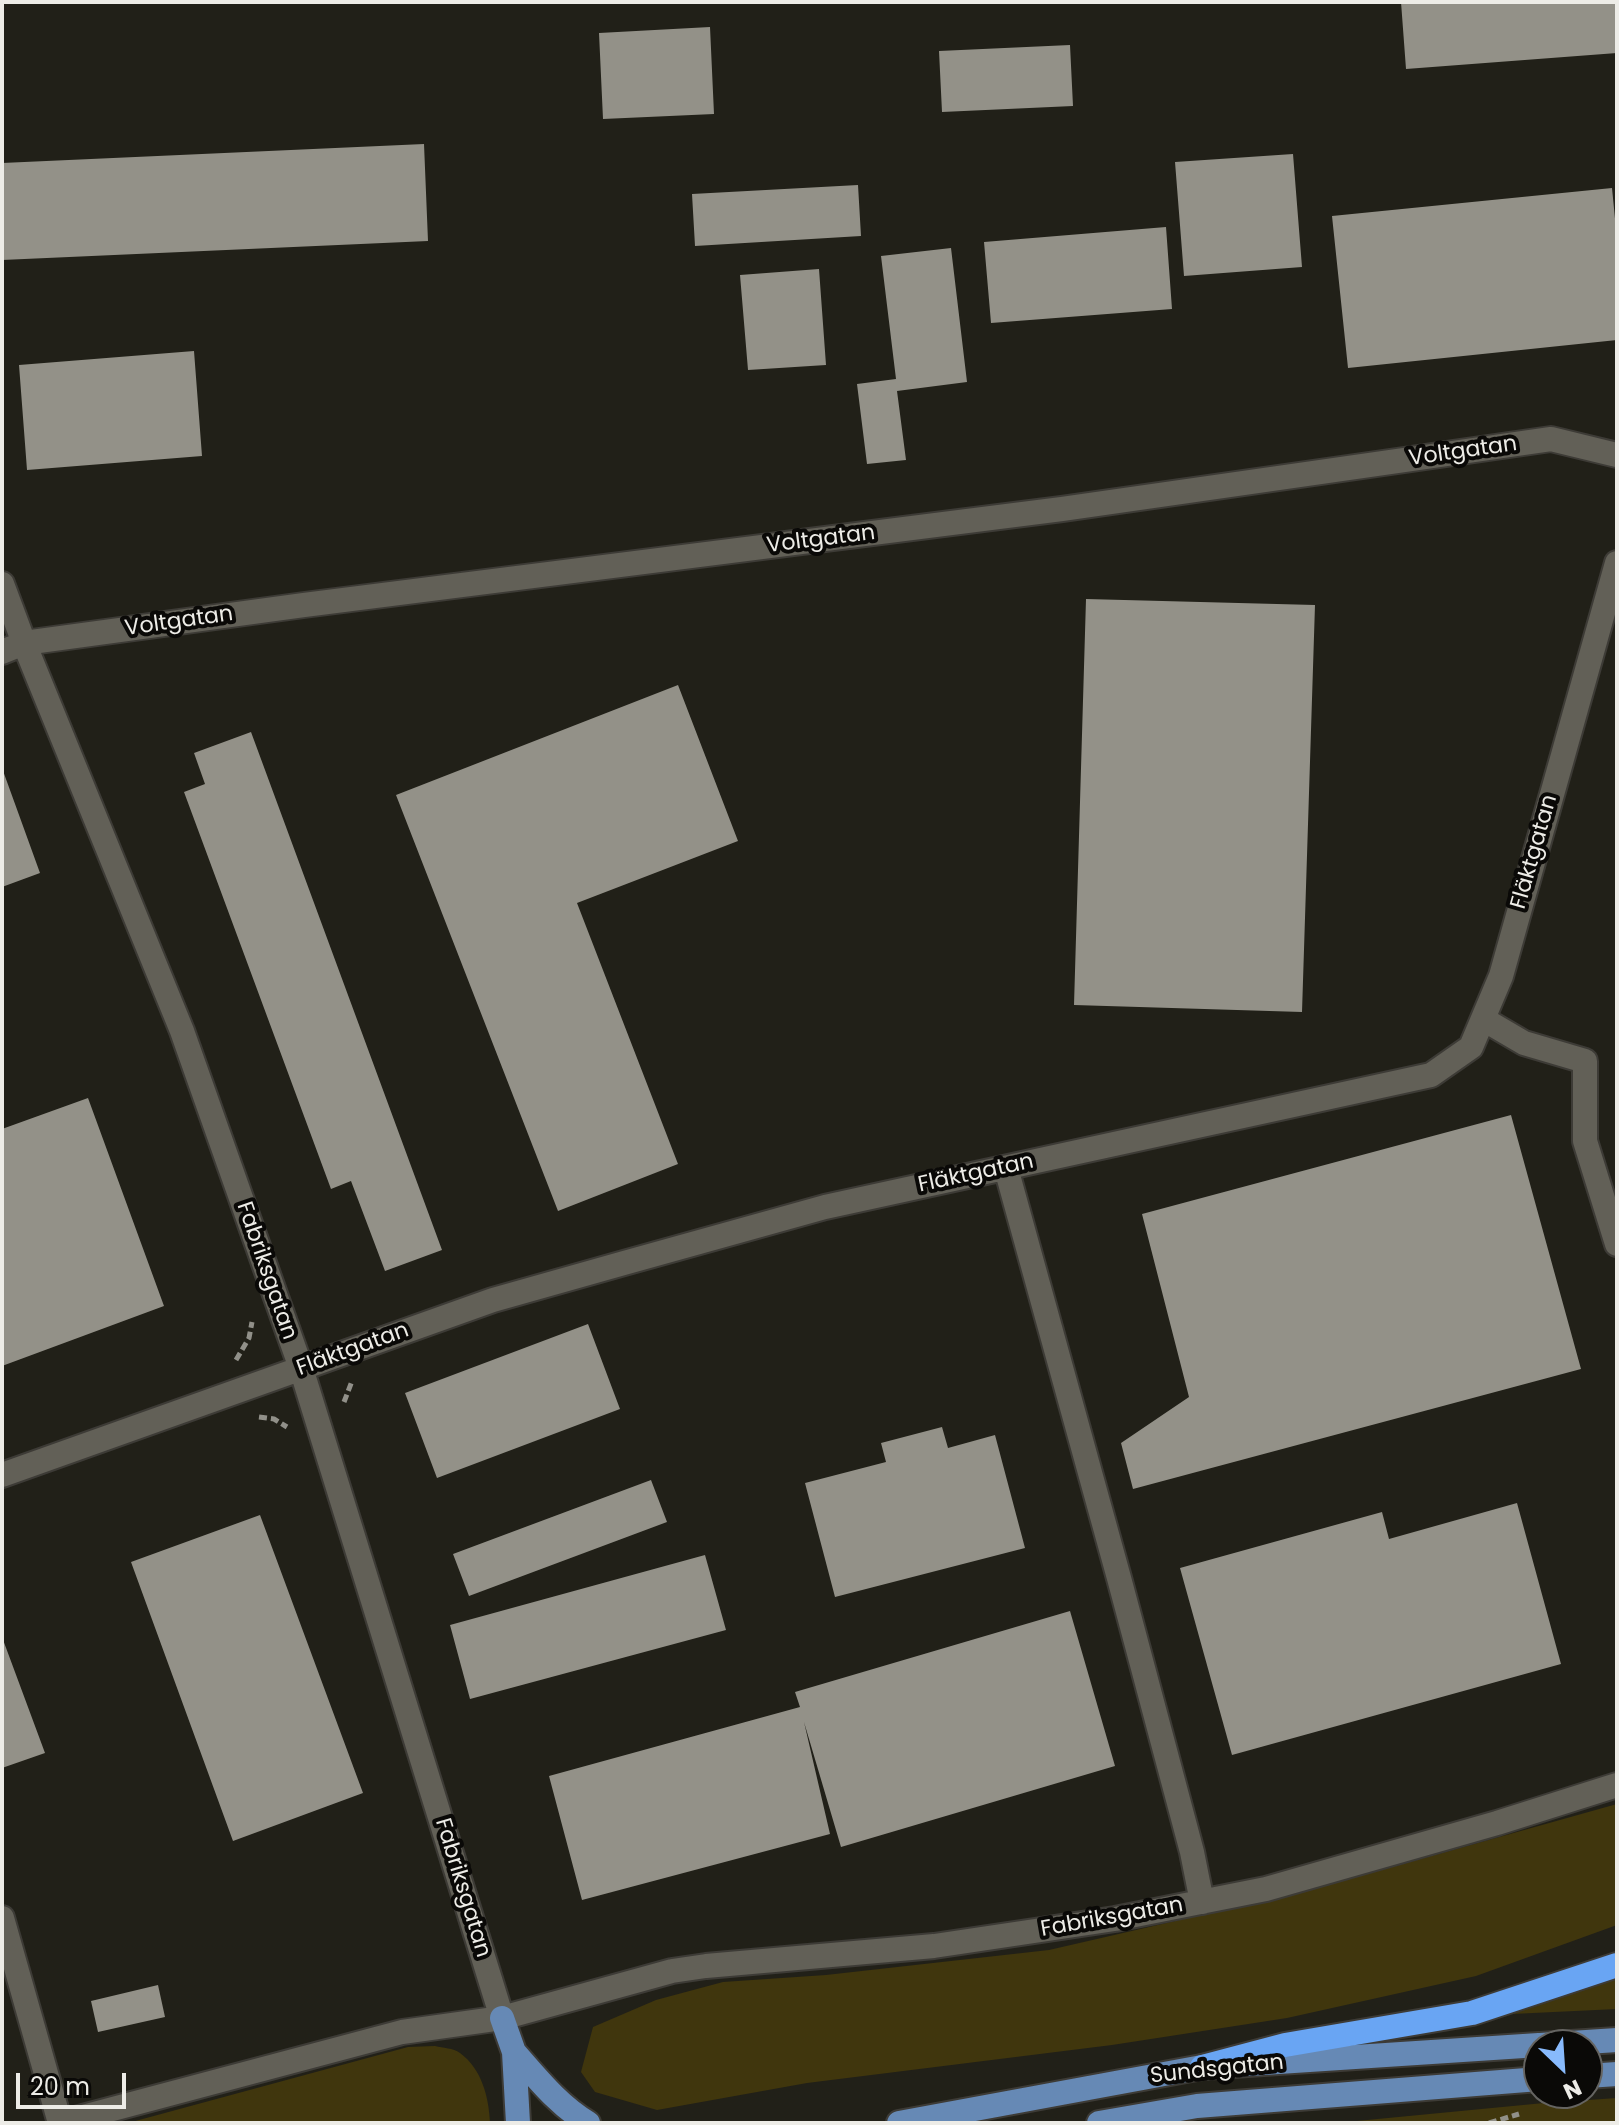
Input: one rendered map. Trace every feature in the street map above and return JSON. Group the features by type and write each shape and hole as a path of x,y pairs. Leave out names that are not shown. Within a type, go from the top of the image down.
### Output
{"highway":[{"path":"1202,2067 1285,2045 1472,2013 1617,1965"}],"main road":[{"path":"502,2018 514,2052 518,2123"},
{"name":"Sundsgatan","path":"899,2123 1202,2067 1523,2046"},
{"path":"514,2052 550,2093 588,2123"},
{"name":"Sundsgatan","path":"1099,2123 1197,2106 1523,2080"}],"street":[{"name":"Voltgatan","path":"13,647 304,605 1062,509 1551,439 1617,455"},
{"name":"Fläktgatan","path":"2,1475 493,1300 825,1207 1431,1075 1471,1047 1501,976 1617,563"},
{"name":"Fabriksgatan","path":"2,584 13,647 182,1031 301,1368 502,2018"},
{"path":"1483,1019 1524,1043 1585,1061 1585,1141 1617,1244"},
{"path":"1006,1168 1119,1578 1192,1852 1202,1902"},
{"name":"Fabriksgatan","path":"60,2123 402,2032 502,2018 672,1971 934,1946 1115,1919 1266,1889 1617,1785"},
{"path":"2,1918 60,2123"}],"path":[{"path":"251,1313 249,1338 236,1358 236,1364 257,1417 274,1419 291,1432"}],"shaded area":[{"path":"1617,1804 1617,1925 1476,1976 1287,2018 1112,2045 807,2083 657,2110 595,2092 581,2072 593,2027 656,2000 723,1982 826,1975 1049,1950 1310,1890"},
{"path":"1617,1978 1617,2009 1512,2014"},
{"path":"435,2046 457,2051 474,2067 486,2094 490,2123 128,2123 408,2047"},
{"path":"1617,2098 1617,2123 1336,2123 1523,2105 1523,2109 1603,2109 1603,2099"}],"building":[{"path":"1401,2 1617,2 1617,53 1406,69"},
{"path":"710,27 714,114 603,119 599,33"},
{"path":"1070,45 1073,106 942,112 939,51"},
{"path":"424,144 428,241 2,260 2,163"},
{"path":"1293,154 1302,267 1184,276 1175,162"},
{"path":"858,185 861,236 695,246 692,194"},
{"path":"1612,188 1617,239 1617,340 1348,368 1332,216"},
{"path":"1166,227 1172,309 991,323 984,242"},
{"path":"951,248 967,382 897,391 906,460 867,464 857,384 896,379 881,256"},
{"path":"819,269 826,365 748,370 740,275"},
{"path":"194,351 202,456 27,470 19,365"},
{"path":"1086,599 1315,605 1302,1012 1074,1005"},
{"path":"678,685 738,841 577,903 678,1164 558,1211 396,795"},
{"path":"251,732 442,1250 385,1271 351,1181 331,1189 184,792 205,784 194,753"},
{"path":"2,768 40,873 2,887"},
{"path":"88,1098 164,1306 2,1366 2,1129"},
{"path":"1511,1115 1581,1369 1133,1489 1121,1443 1189,1397 1142,1214"},
{"path":"588,1324 620,1409 437,1478 405,1393"},
{"path":"942,1427 948,1448 995,1435 1025,1548 835,1597 805,1483 886,1462 881,1443"},
{"path":"651,1480 667,1522 469,1596 453,1554"},
{"path":"1517,1503 1561,1664 1232,1755 1180,1568 1382,1512 1389,1539"},
{"path":"260,1515 363,1793 233,1841 131,1562"},
{"path":"705,1555 726,1630 470,1699 450,1625"},
{"path":"1070,1611 1115,1766 841,1847 804,1722 830,1834 582,1900 549,1776 800,1707 795,1692"},
{"path":"2,1637 45,1753 2,1768"},
{"path":"158,1985 165,2017 98,2032 91,2001"}]}
